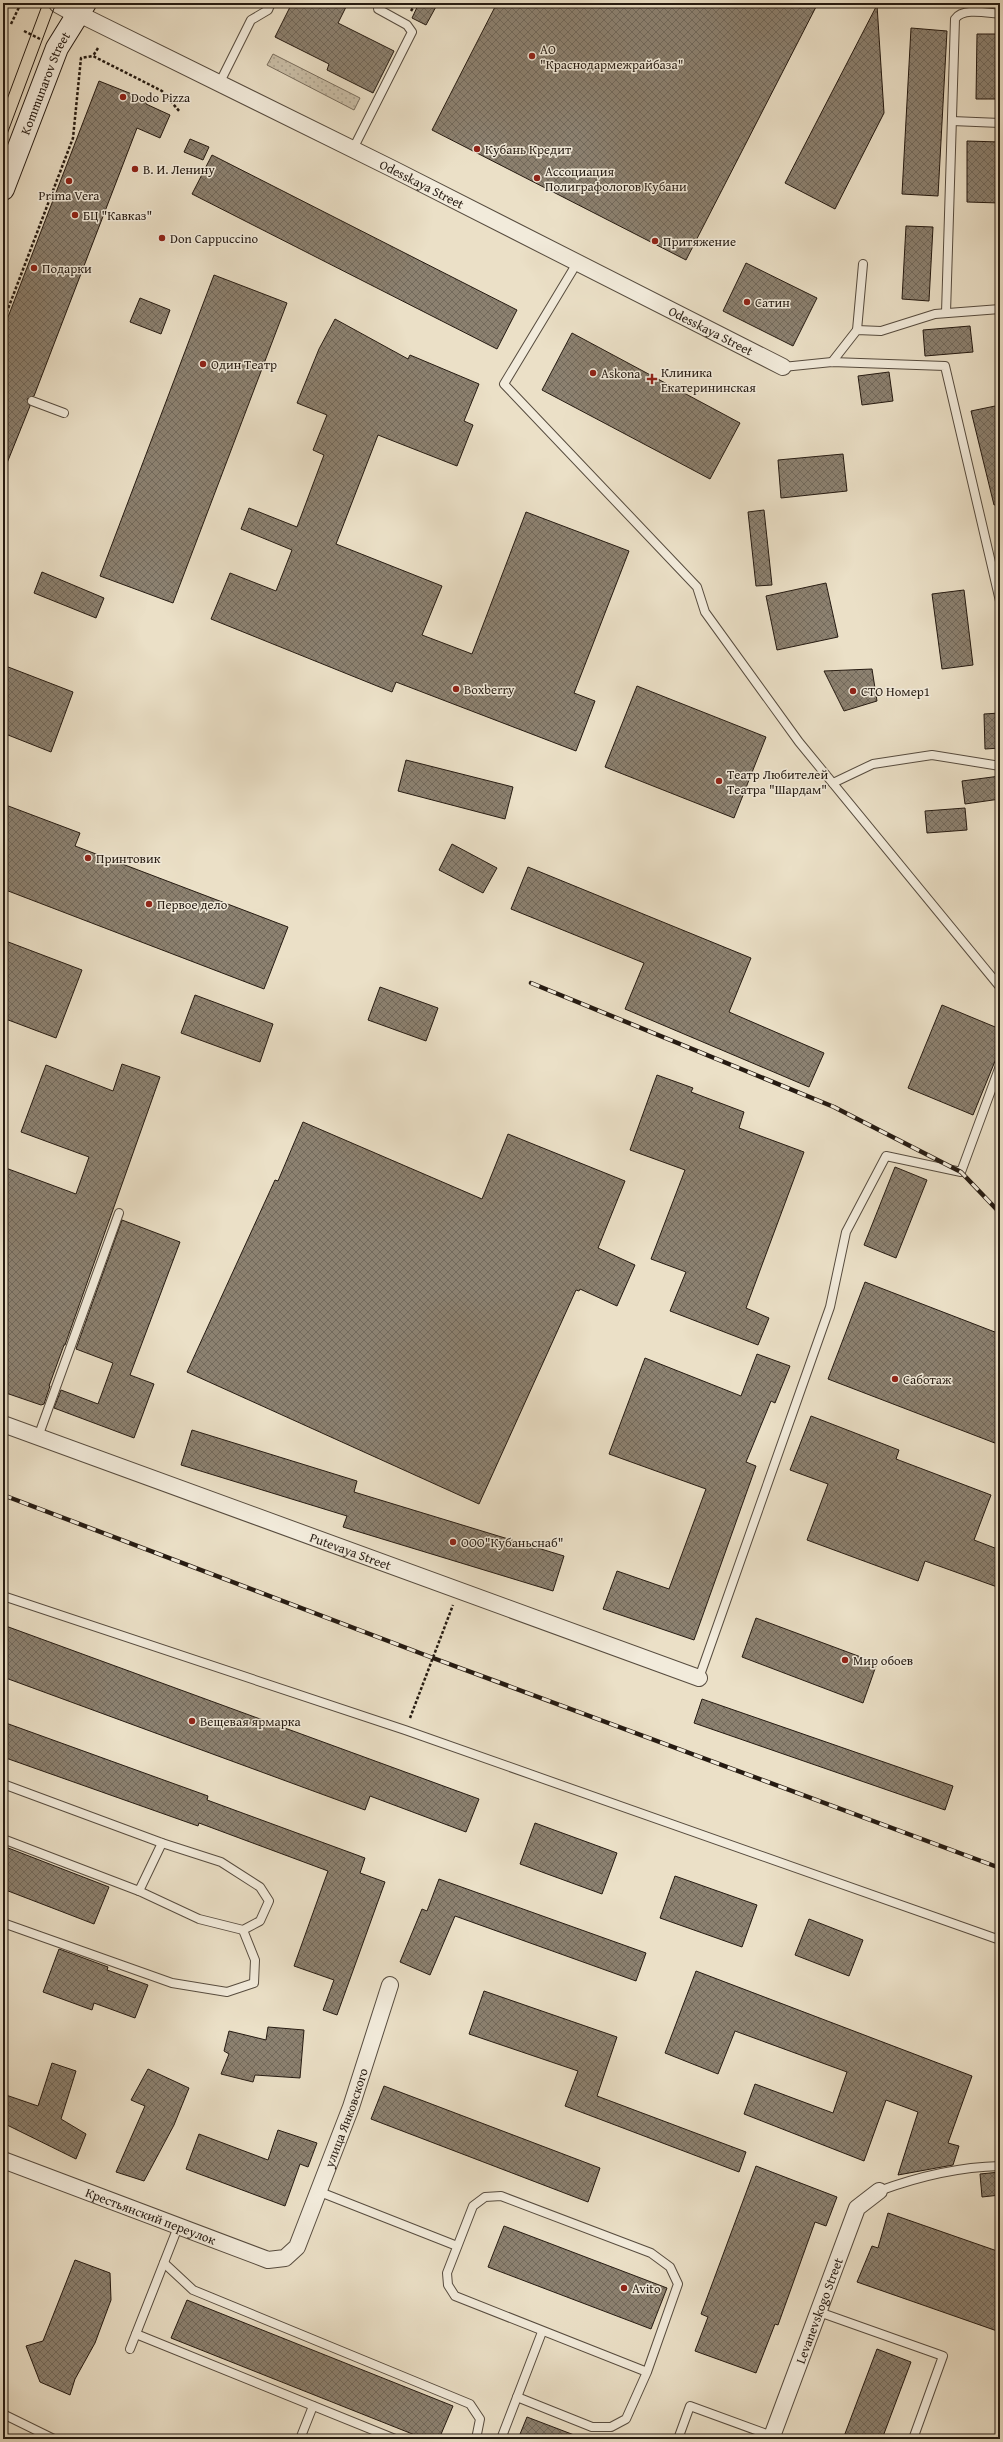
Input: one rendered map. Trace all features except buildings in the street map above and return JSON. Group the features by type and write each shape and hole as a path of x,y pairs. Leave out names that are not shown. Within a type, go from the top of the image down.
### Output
{"main road":[{"name":"Kommunarov Street","path":"3,189 74,6"}],"street":[{"name":"Odesskaya Street","path":"74,6 220,82 783,368"},
{"name":"Putevaya Street","path":"3,1424 459,1592 699,1678"},
{"name":"улица Янковского","path":"297,2248 320,2192 351,2107 390,1985"},
{"name":"Крестьянский переулок","path":"3,2160 268,2260 286,2258 297,2248"},
{"name":"Levanevskogo Street","path":"772,2438 857,2208 879,2191"}],"lane":[{"path":"220,82 251,20 268,10 272,3"},
{"path":"353,149 412,32 407,25 378,9 378,3"},
{"path":"946,313 955,20 958,14 965,12 1000,14"},
{"path":"952,121 1000,123"},
{"path":"577,263 504,384 697,587 705,612 799,742 1000,987"},
{"path":"832,362 857,330 863,264"},
{"path":"857,330 881,331 935,314 999,311"},
{"path":"783,368 832,362 945,366 999,596"},
{"path":"32,401 64,413"},
{"path":"833,783 873,764 932,755 1000,766"},
{"path":"699,1678 830,1307 846,1232 886,1156 962,1172 1000,1066"},
{"path":"38,1437 119,1213"},
{"path":"3,1596 405,1730 1000,1940"},
{"path":"3,1784 162,1843 221,1862 260,1887 269,1900 260,1921 243,1930 200,1919 140,1891 3,1839"},
{"path":"140,1891 162,1843"},
{"path":"3,1923 114,1964 172,1983 227,1992 254,1983 255,1960 243,1930"},
{"path":"879,2191 903,2182 977,2166 1000,2166"},
{"path":"320,2192 457,2246"},
{"path":"518,2396 592,2427 611,2427 626,2419 647,2372 678,2284 670,2267 651,2253 501,2196 485,2197 473,2206 447,2273 448,2286 455,2296 542,2332 647,2372"},
{"path":"130,2349 178,2227"},
{"path":"164,2263 193,2290 470,2404 480,2419 476,2439"},
{"path":"819,2312 943,2356 912,2439"},
{"path":"502,2439 542,2332"},
{"path":"136,2334 395,2439"},
{"path":"300,2439 313,2406"},
{"path":"678,2439 690,2406 772,2438"},
{"path":"3,2414 54,2439"}],"path":[{"path":"11,24 21,3"},
{"path":"93,56 98,48"},
{"path":"3,322 73,138 81,58 93,56 162,91 180,112"},
{"path":"405,1730 459,1592"}],"shaded area":[{"path":"273,54 360,98 354,110 267,65"}],"tram line":[{"path":"3,110 43,3"},
{"path":"3,145 56,3"}],"railway":[{"path":"531,983 834,1107 961,1172 1000,1213"},
{"path":"3,1495 433,1658 1000,1868"}],"place":[{"name":"АО \"Краснодармежрайбаза\"","path":"532,56"},
{"name":"Dodo Pizza","path":"123,97"},
{"name":"Кубань Кредит","path":"477,149"},
{"name":"В. И. Ленину","path":"135,169"},
{"name":"Ассоциация Полиграфологов Кубани","path":"537,178"},
{"name":"Prima Vera","path":"69,181"},
{"name":"БЦ \"Кавказ\"","path":"75,215"},
{"name":"Don Cappuccino","path":"162,238"},
{"name":"Притяжение","path":"655,241"},
{"name":"Подарки","path":"34,268"},
{"name":"Сатин","path":"747,302"},
{"name":"Один Театр","path":"203,364"},
{"name":"Askona","path":"593,373"},
{"name":"Клиника Екатерининская","path":"652,379"},
{"name":"Boxberry","path":"456,689"},
{"name":"СТО Номер1","path":"853,691"},
{"name":"Театр Любителей Театра \"Шардам\"","path":"719,781"},
{"name":"Принтовик","path":"88,858"},
{"name":"Первое дело","path":"149,904"},
{"name":"Саботаж","path":"895,1379"},
{"name":"ООО\"Кубаньснаб\"","path":"453,1542"},
{"name":"Мир обоев","path":"845,1660"},
{"name":"Вещевая ярмарка","path":"192,1721"},
{"name":"Avito","path":"624,2288"}]}
